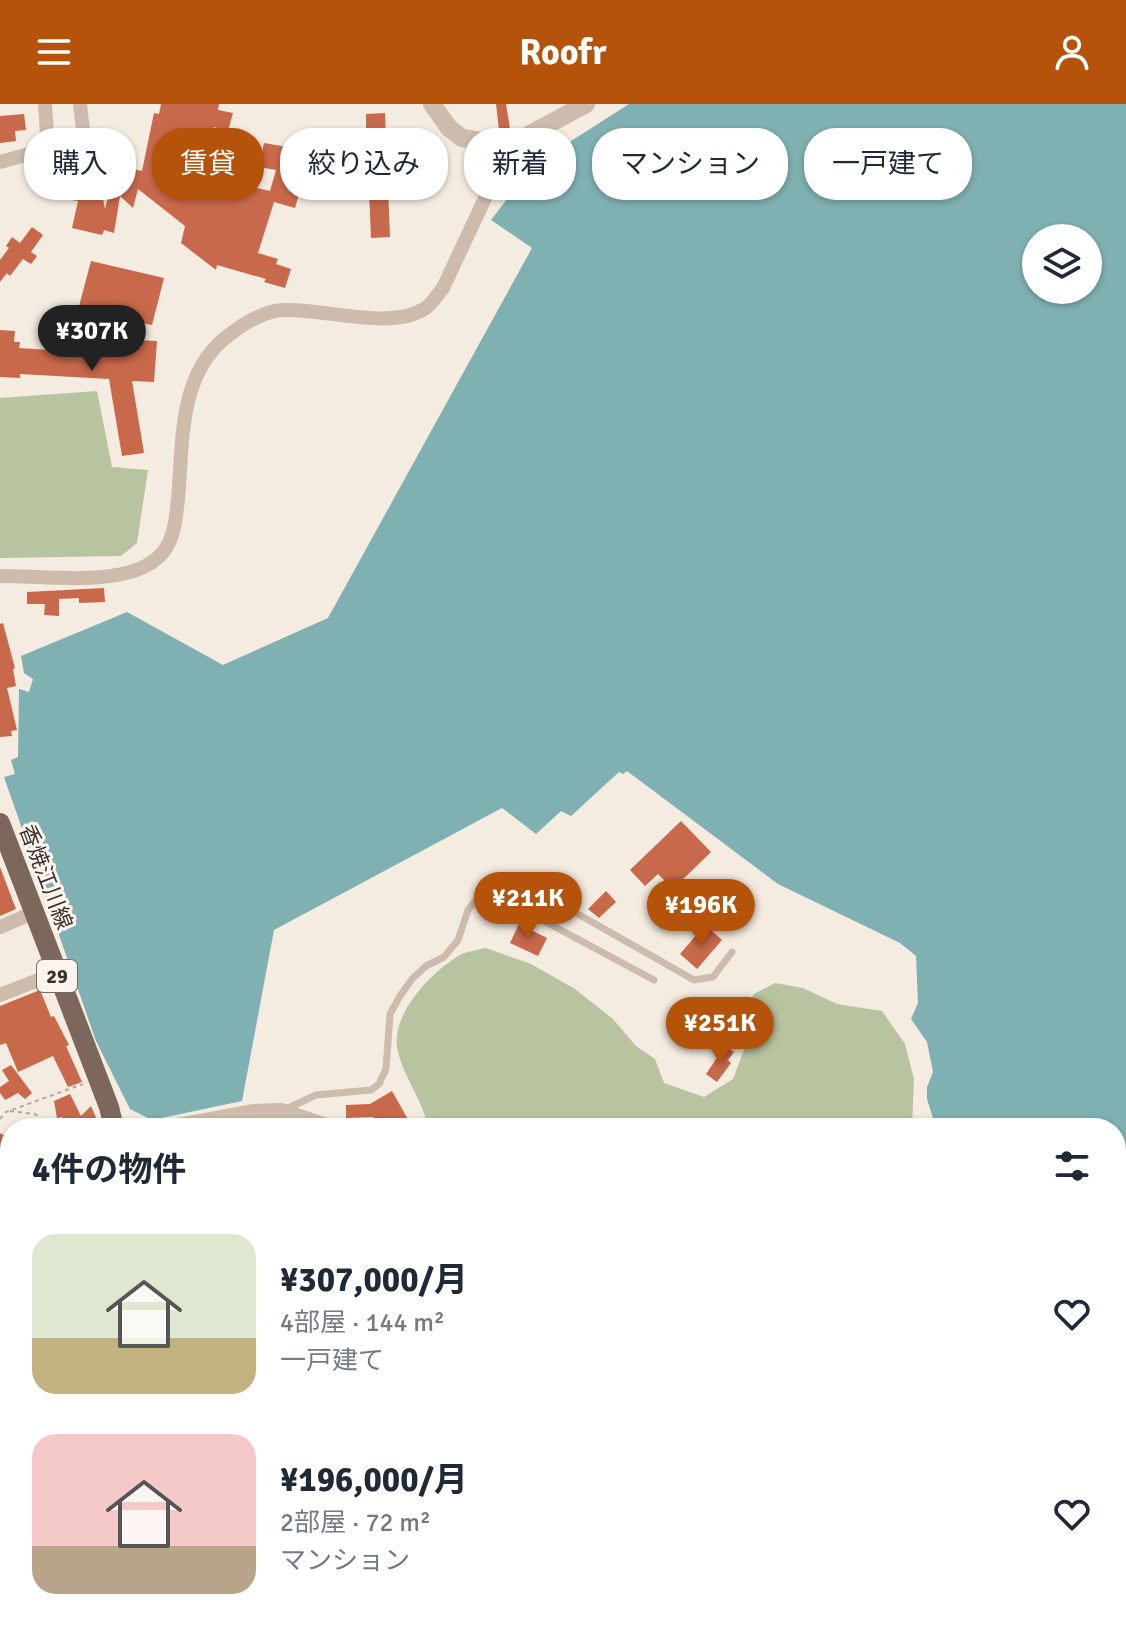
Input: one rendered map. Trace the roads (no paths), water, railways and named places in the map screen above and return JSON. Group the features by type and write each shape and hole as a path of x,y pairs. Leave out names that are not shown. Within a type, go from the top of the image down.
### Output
{"main road":[{"name":"香焼江川線","path":"0,823 5,851 35,912 112,1118"}],"street":[{"path":"45,104 47,128"},
{"path":"80,104 83,128"},
{"path":"432,104 449,128 464,138"},
{"path":"542,128 586,104"},
{"path":"0,162 24,156"},
{"path":"0,576 103,577 150,563 163,551 176,522 184,422 190,393 218,344 236,328 281,310 397,317 427,307 443,288 484,200"},
{"path":"0,927 35,912"},
{"path":"0,995 56,973"}],"lane":[{"path":"268,1118 316,1095 371,1090 379,1084 386,1069 390,1014 400,996 412,979 426,966 444,957 458,940 468,910 494,878 513,877 694,980 713,977 732,952"},
{"path":"478,896 514,913 531,914 654,980"}],"water":[{"path":"629,104 1126,104 1126,1118 933,1118 927,1099 927,1087 933,1072 927,1042 911,1019 918,1003 916,956 900,943 778,884 627,771 623,774 619,772 571,816 561,811 536,834 502,808 274,930 242,1101 161,1118 148,1118 130,1109 96,1041 4,777 15,774 11,760 18,757 19,689 29,692 33,679 24,673 21,656 127,612 223,665 328,618 532,248 491,220 506,200 576,200 576,138"}]}
